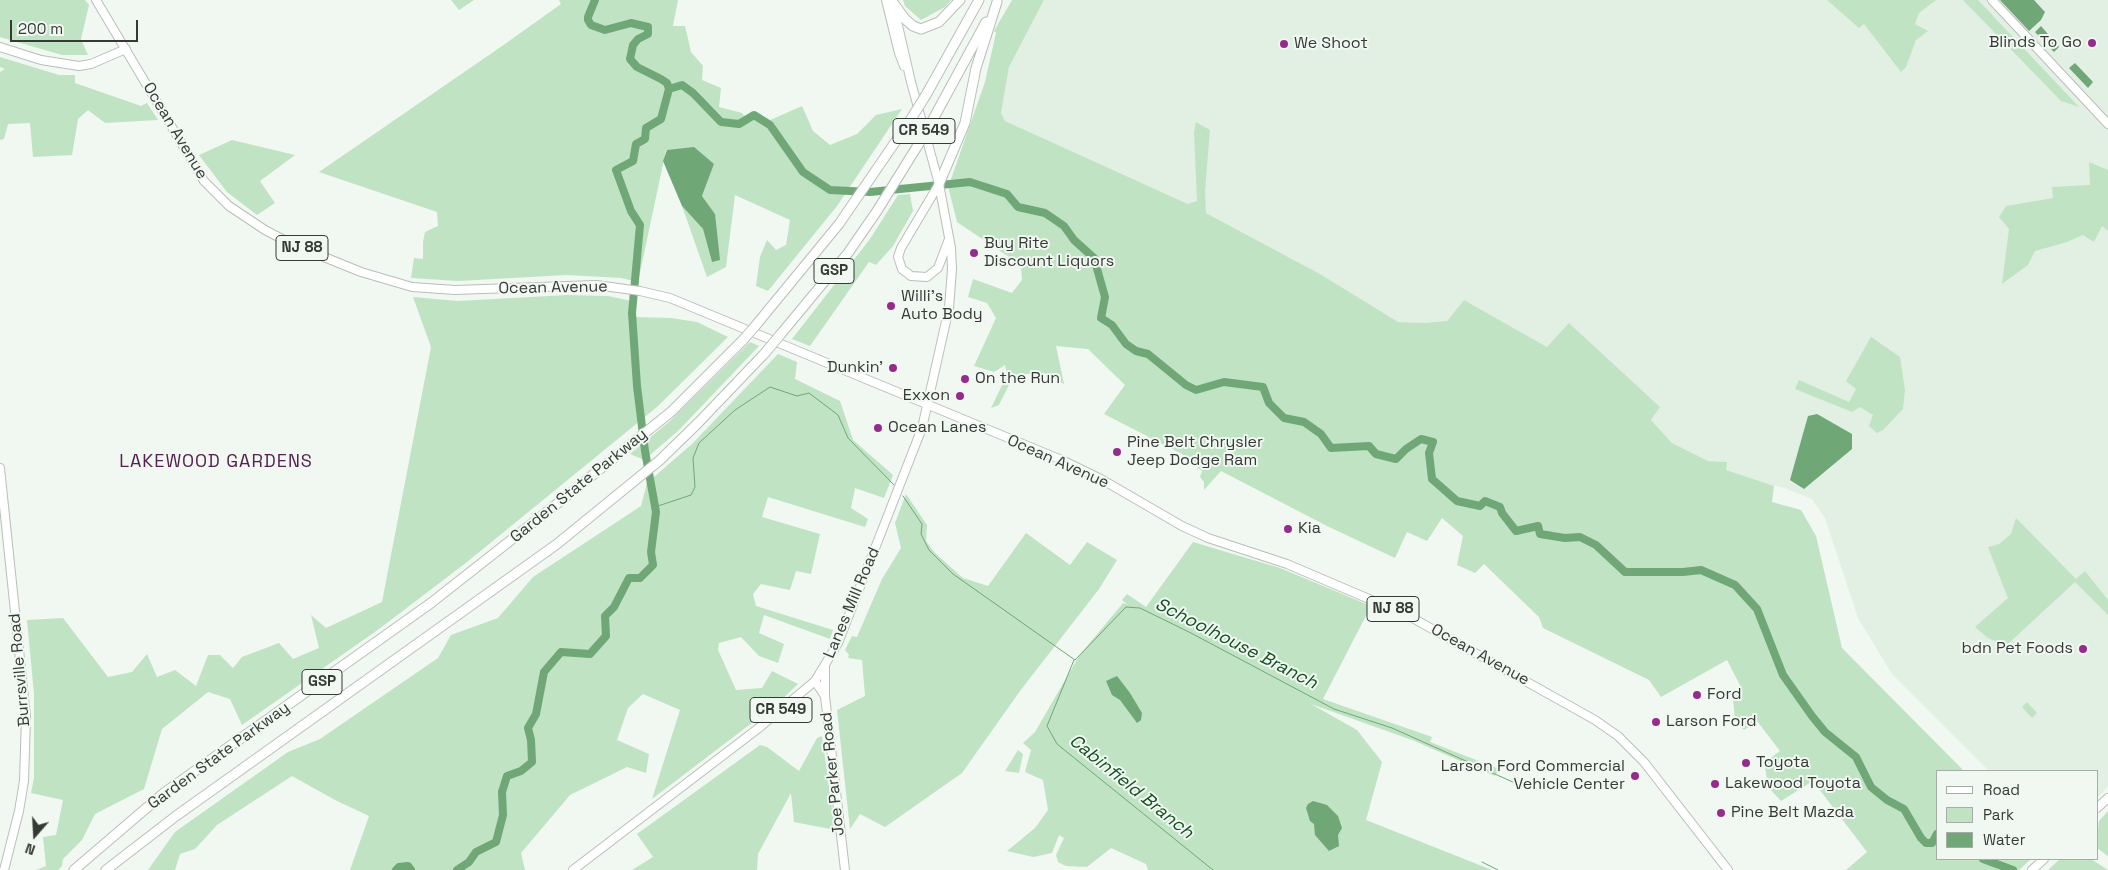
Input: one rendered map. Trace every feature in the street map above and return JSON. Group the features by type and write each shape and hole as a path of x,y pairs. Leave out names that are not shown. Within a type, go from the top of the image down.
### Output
{"highway":[{"path":"890,0 904,19 921,29 939,22 960,0"},
{"name":"Garden State Parkway","path":"74,870 164,794 431,602 632,443 703,381 743,340 808,264 852,206 926,95 979,0"},
{"path":"939,181 965,122 976,68 998,1"},
{"name":"Garden State Parkway","path":"106,870 176,816 557,544 633,484 660,460 765,353 848,253 918,145 998,1"}],"main road":[{"name":"Ocean Avenue","path":"96,0 204,181 218,196 245,218 286,241 361,272 412,287 455,290 596,285 640,291 670,298 708,312 786,348 929,404 1077,467 1208,538 1287,564 1405,614 1592,718 1618,736 1639,756 1685,812 1728,870"},
{"name":"CR 549","path":"890,0 939,181 952,269 949,308 929,404"},
{"path":"1992,0 2108,124"},
{"path":"0,47 41,60 79,66 91,64 126,49"},
{"path":"939,181 901,248 898,257 902,269 911,276 927,277 938,268 949,239"},
{"name":"Lanes Mill Road","path":"574,870 760,727 815,681 838,643 922,428 929,404"},
{"name":"Burrsville Road","path":"0,468 26,717 24,781 19,811 4,870"},
{"path":"825,665 825,696"},
{"name":"Joe Parker Road","path":"815,681 825,696 845,870"},
{"path":"2098,807 2108,798"}],"shaded area":[{"path":"1044,0 2108,0 2108,786 2098,797 2098,770 1988,770 1892,674 1858,618 1825,518 1812,499 1726,470 1726,462 1708,461 1672,443 1651,420 1660,407 1570,324 1547,347 1464,300 1447,321 1424,323 1397,322 1320,274 1197,208 1005,121 1001,113 1009,67"}],"green space":[{"path":"0,0 85,0 89,5 81,39 88,55 62,55 0,37"},
{"path":"451,0 474,0 459,10"},
{"path":"559,0 678,0 673,26 685,26 691,52 703,66 702,80 721,88 719,107 742,113 744,116 747,115 768,121 802,106 813,131 830,145 857,134 876,115 902,109 837,206 768,291 756,286 760,257 767,240 776,250 786,245 790,220 735,195 726,267 707,277 682,206 703,229 712,262 715,214 702,196 714,164 666,150 638,282 621,278 567,275 458,281 411,278 414,258 423,259 425,232 438,226 437,212 319,172 561,4"},
{"path":"903,0 951,0 945,7 921,20 905,6"},
{"path":"1012,0 1044,0 1009,67 1001,113 1005,121 1188,204 1197,201 1194,132 1196,122 1210,130 1205,191 1206,213 1320,274 1398,322 1424,323 1447,321 1464,300 1547,347 1569,323 1660,407 1651,420 1672,443 1708,461 1727,462 1726,470 1774,486 1772,502 1801,510 1816,536 1842,648 1963,770 1936,770 1936,860 2030,860 2019,870 1846,870 1867,852 1813,781 1781,801 1769,788 1764,763 1780,751 1757,721 1744,730 1735,721 1733,699 1742,689 1727,660 1661,697 1649,680 1543,628 1539,617 1484,564 1475,573 1457,565 1463,536 1442,518 1427,541 1407,532 1395,558 1327,526 1221,471 1204,490 1204,482 1200,477 1202,471 1182,454 1104,414 1125,385 1088,349 1056,346 1064,384 1044,373 1014,375 999,405 991,408 1007,375 1005,365 994,372 974,366 996,318 987,303 968,297 973,279 1012,293 1022,280 1021,265 957,222 947,182 950,182 985,82 996,33 994,31"},
{"path":"1827,0 1936,0 1919,13 1915,24 1928,31 1916,40 1906,67 1901,72 1864,24 1859,28"},
{"path":"1963,0 1978,0 2079,107 2061,101"},
{"path":"0,57 59,75 75,75 75,83 141,106 147,103 158,120 105,123 88,110 78,119 72,155 33,157 30,123 8,124 4,139 0,140 0,72 5,69 0,67"},
{"path":"232,140 295,155 260,181 275,203 257,215 227,192 199,155"},
{"path":"2089,162 2108,170 2108,231 2102,226 2094,242 2083,235 2067,242 2035,251 2028,265 2002,284 2009,229 1999,217 2006,206 2053,198 2052,187 2090,185"},
{"path":"910,194 913,211 893,246 876,265 869,262 810,346 792,339 870,239 898,195"},
{"path":"567,295 608,296 636,302 636,317 671,318 697,322 728,337 657,407 467,562 379,629 242,725 230,699 208,692 162,729 144,789 95,814 82,840 63,859 62,866 58,870 36,870 46,866 43,837 56,835 63,800 31,793 34,778 34,694 27,620 63,618 108,677 132,672 147,654 157,677 175,670 196,686 208,655 220,655 233,668 242,657 279,643 293,659 319,648 311,615 326,628 382,602 431,347 413,297 458,301"},
{"path":"1871,337 1900,357 1905,390 1903,409 1883,430 1877,433 1869,426 1873,415 1860,407 1852,412 1795,389 1799,380 1849,402 1856,389 1846,381"},
{"path":"750,342 759,346 679,430 643,461 630,454 670,421"},
{"path":"778,354 797,362 795,379 840,401 853,440 893,475 884,498 855,488 851,508 868,519 865,527 768,497 762,517 820,534 811,574 796,571 790,590 761,584 753,594 756,606 833,630 830,639 764,615 759,633 784,644 778,663 759,656 741,637 719,643 718,650 736,690 762,688 772,671 798,684 778,703 652,799 680,710 643,694 628,708 617,740 649,754 646,773 627,767 570,795 521,853 525,870 350,870 369,816 292,776 217,825 195,849 180,854 175,870 148,870 175,832 288,752 320,739 438,658 451,635 498,618 533,577 641,506 647,483 692,444"},
{"path":"906,494 927,525 926,541 935,553 963,578 988,586 1026,533 1070,565 1087,542 1117,560 1099,589 1020,691 962,773 885,827 860,814 850,829 837,710 865,696 862,660 848,658 849,655 845,650 852,636 857,637 882,579 901,548 895,523"},
{"path":"2016,518 2076,579 2085,571 2108,600 2108,615 2075,582 2010,642 2005,651 1995,641 1988,638 1975,627 2008,598 1988,547 1999,544 2011,534"},
{"path":"1193,542 1280,568 1371,606 1323,699 1432,737 1430,742 1499,769 1495,776 1412,740 1311,704 1357,730 1382,762 1366,820 1492,870 1148,870 1146,864 1111,848 1087,867 1066,866 1058,862 1056,855 1064,838 1059,835 1052,853 1033,857 1007,851 1035,828 1048,810 1043,780 1025,772 1031,750 1023,743 1035,732 1079,656 1123,603 1128,605 1122,600 1127,594 1146,607"},
{"path":"2027,702 2037,713 2032,718 2022,707"},
{"path":"822,736 835,830 794,822 791,793 758,854 757,870 632,870 653,857 637,834 760,745 767,747 799,771 817,738"},
{"path":"1018,750 1023,754 1019,773 1005,771"},
{"path":"2108,811 2108,856 2098,849 2099,821"},
{"path":"2059,860 2093,860 2108,870 2048,870"}],"water":[{"path":"2000,0 2034,0 2045,12 2041,20 2029,31"},
{"path":"2041,26 2059,47 2054,52 2035,32"},
{"path":"2075,63 2093,82 2088,88 2069,68"},
{"path":"694,147 714,164 702,196 715,214 720,260 712,262 703,229 682,206 663,161 667,150"},
{"path":"1817,414 1852,434 1852,449 1804,489 1790,480 1808,416"},
{"path":"1117,676 1142,713 1141,720 1137,723 1120,700 1112,695 1106,681"},
{"path":"1313,801 1327,805 1338,816 1342,828 1338,835 1339,846 1329,851 1315,835 1314,824 1310,821 1306,808"}],"waterway":[{"path":"595,0 588,17 591,25 605,30 631,23 648,27 648,34 638,39 633,45 630,59 637,67 667,83 669,89"},
{"path":"669,89 682,85 693,93 721,122 739,124 754,115 770,125 803,172 830,190 870,192 970,182 1007,194 1018,207 1045,213 1064,226 1074,240 1094,258 1105,297 1101,318 1112,325 1126,344 1136,351 1148,354 1186,385 1196,390 1224,382 1263,387 1269,403 1284,418 1304,422 1321,434 1331,448 1369,446 1376,454 1396,459 1406,449 1421,439 1433,442 1429,453 1432,479 1457,501 1480,506 1485,501 1500,507 1502,513 1516,531 1538,526 1540,534 1565,538 1580,537 1596,545 1625,572 1683,572 1701,570 1735,585 1757,609 1783,675 1812,716 1825,732 1856,757 1871,787 1887,800 1904,809 1926,843 1932,843 1936,836"},
{"path":"457,870 469,862 476,852 496,842 503,815 502,792 507,776 521,771 532,762 531,740 528,728 536,714 544,672 561,652 590,654 606,636 605,616 614,607 629,578 640,578 653,565 651,552 656,512 645,451 637,386 632,313 640,225 631,211 616,170 633,161 636,144 645,139 646,128 661,119 669,89"},
{"name":"Schoolhouse Branch","path":"655,507 691,495 695,487 693,458 699,443 735,410 770,387 797,396 809,393 838,415 848,438 894,485"},
{"name":"Schoolhouse Branch","path":"903,496 922,524 921,534 929,550 953,574 1075,660 1126,607 1140,608 1334,709 1392,728 1515,783"},
{"name":"Cabinfield Branch","path":"1074,660 1047,726 1057,744 1213,870"},
{"path":"1986,860 2013,870"},
{"path":"1482,862 1498,870"},
{"path":"396,870 399,867 408,866 411,870"}],"place":[{"name":"Blinds To Go","path":"2092,43"},
{"name":"We Shoot","path":"1284,44"},
{"name":"Buy Rite Discount Liquors","path":"974,253"},
{"name":"Willi's Auto Body","path":"891,306"},
{"name":"Dunkin'","path":"893,368"},
{"name":"On the Run","path":"965,379"},
{"name":"Exxon","path":"960,396"},
{"name":"Ocean Lanes","path":"878,428"},
{"name":"Pine Belt Chrysler Jeep Dodge Ram","path":"1117,452"},
{"name":"Kia","path":"1288,529"},
{"name":"bdn Pet Foods","path":"2083,649"},
{"name":"Ford","path":"1697,695"},
{"name":"Larson Ford","path":"1656,722"},
{"name":"Toyota","path":"1746,763"},
{"name":"Larson Ford Commercial Vehicle Center","path":"1635,776"},
{"name":"Lakewood Toyota","path":"1715,784"},
{"name":"Pine Belt Mazda","path":"1721,813"}],"district":[{"name":"LAKEWOOD GARDENS","path":"216,462"}]}
